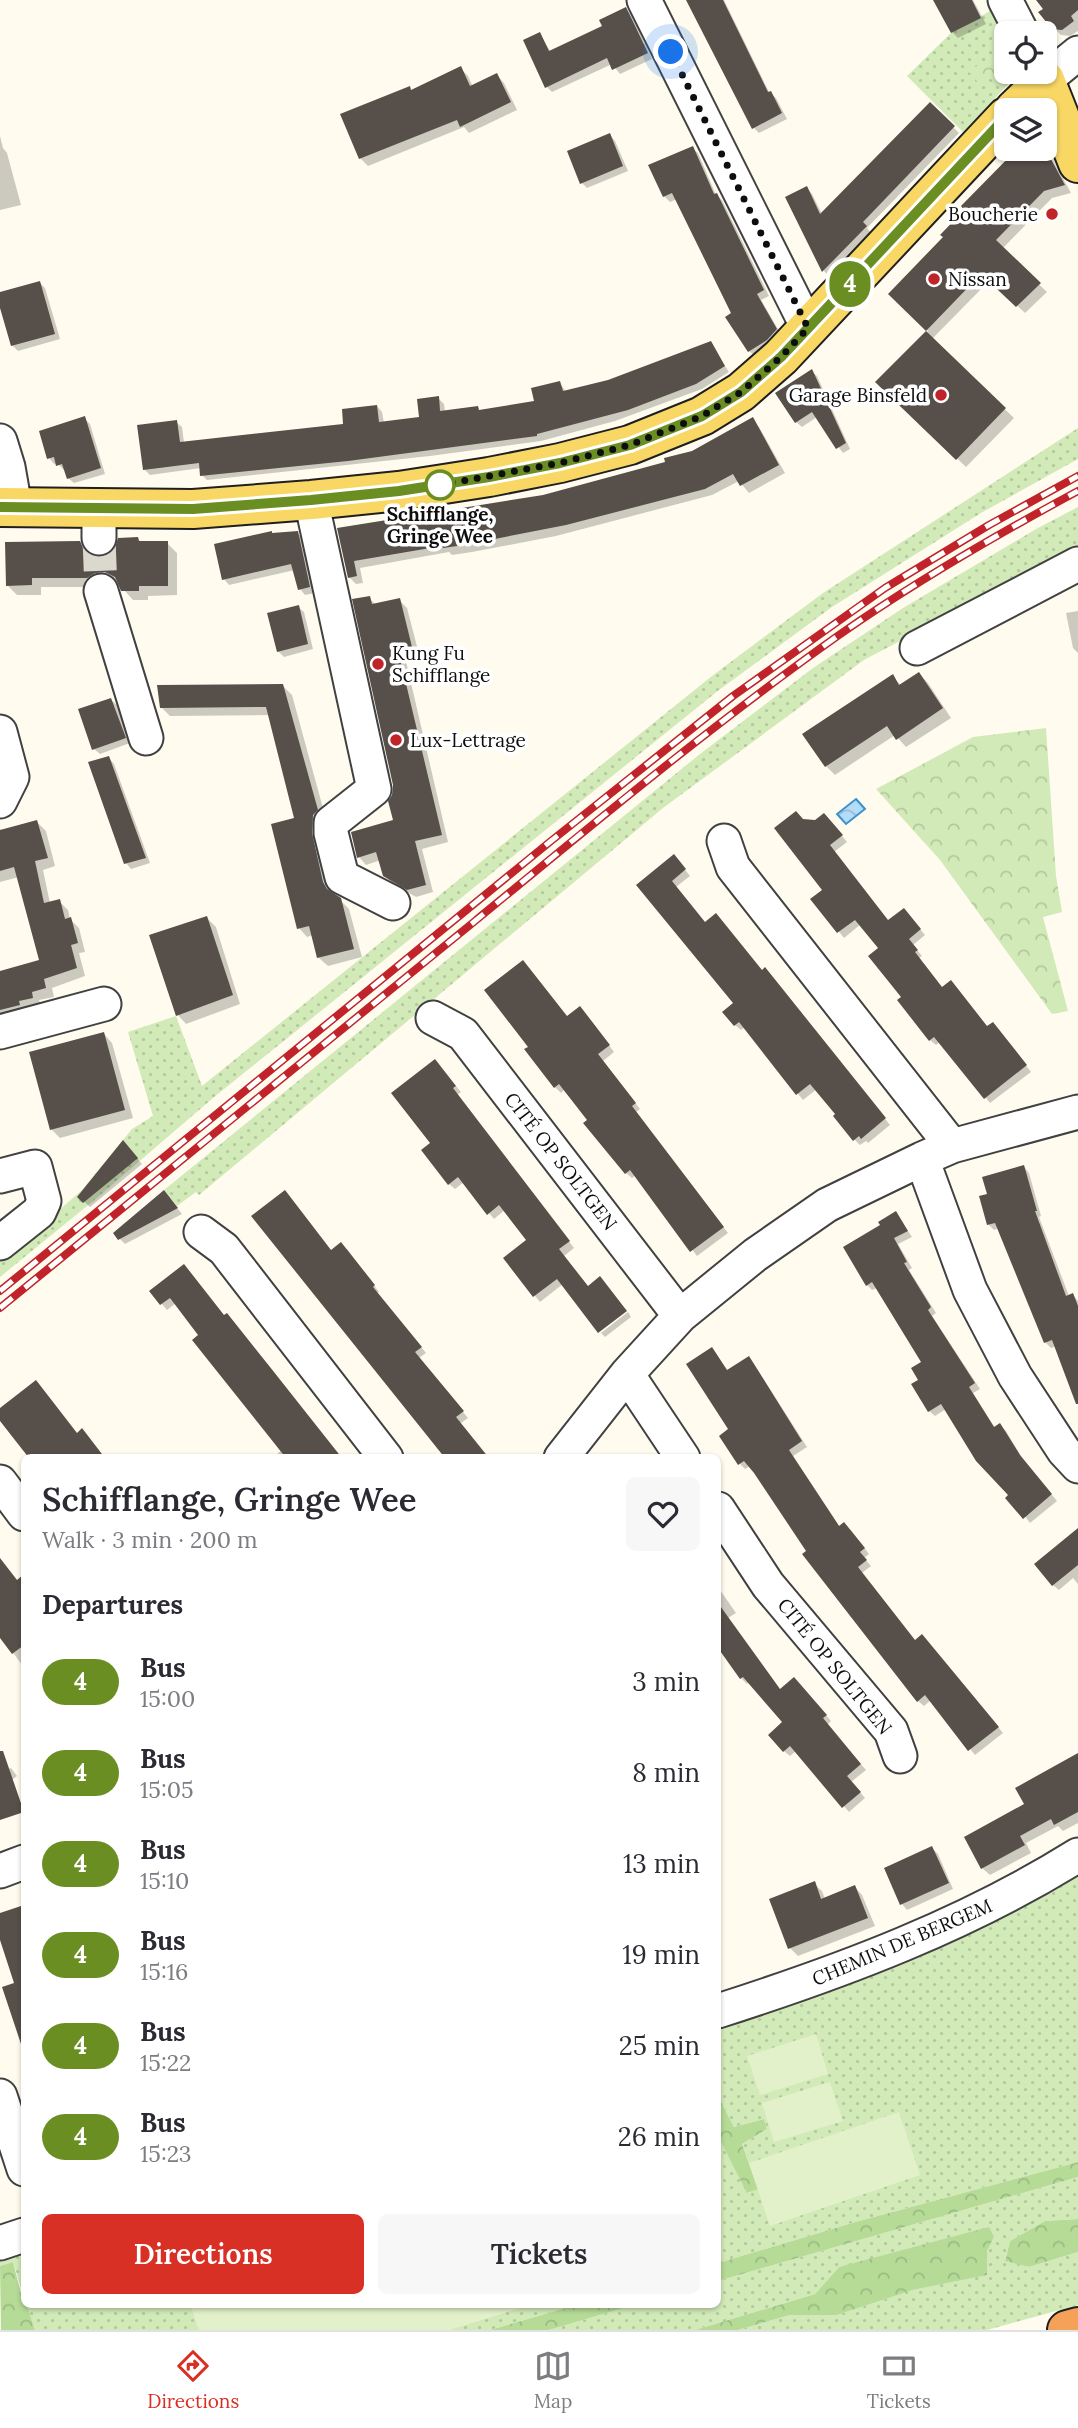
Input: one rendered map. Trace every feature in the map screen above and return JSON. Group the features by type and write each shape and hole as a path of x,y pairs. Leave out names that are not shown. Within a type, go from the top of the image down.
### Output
{"highway":[{"path":"1066,2330 1078,2327"}],"main road":[{"path":"1024,98 1036,84"},
{"path":"1046,84 1078,163"},
{"path":"8,507 99,523 193,509 399,491 560,463 630,445 702,416 741,392 781,357 994,130"}],"street":[{"path":"644,0 808,328"},
{"path":"1005,0 1016,21"},
{"path":"1057,67 1078,53"},
{"path":"0,441 8,467 8,507"},
{"path":"311,500 374,789 331,823 331,833 342,877 393,903"},
{"path":"918,648 1078,564"},
{"path":"101,591 146,738"},
{"path":"0,732 12,777 0,801"},
{"path":"723,841 733,867 953,1146"},
{"path":"0,1032 104,1004"},
{"name":"CITÉ OP SOLTGEN","path":"433,1017 463,1034 680,1315"},
{"path":"564,1454 627,1374 680,1315 755,1255 827,1205 922,1158 953,1146 1078,1112"},
{"path":"922,1158 970,1290 1015,1376 1064,1451 1078,1466"},
{"path":"0,1176 35,1167 44,1201 39,1212 0,1243"},
{"path":"201,1232 224,1249 383,1454"},
{"path":"627,1374 680,1454"},
{"path":"0,1482 21,1510"},
{"name":"CITÉ OP SOLTGEN","path":"721,1514 768,1585 891,1731 900,1756"},
{"name":"CHEMIN DE BERGEM","path":"721,2010 803,1983 906,1943 984,1909 1078,1855"},
{"path":"0,1871 21,1863"},
{"path":"0,2096 21,2160"},
{"path":"0,2244 21,2236"}],"green space":[{"path":"990,11 995,21 994,84 1008,84 963,132 907,76 951,33"},
{"path":"987,60 994,69 994,74 982,87 968,71"},
{"path":"1078,428 1078,459 981,513 832,607 719,690 213,1098 0,1277 0,1262 82,1190 132,1129 153,1116 128,1032 176,1016 202,1086 712,676 823,593"},
{"path":"1078,507 1078,547 864,660 663,808 199,1195 196,1192 177,1206 164,1190 700,754 813,668 903,608"},
{"path":"1046,728 1056,876 1062,912 1043,917 1068,1011 1052,1014 940,860 876,789 973,737"},
{"path":"1078,1855 1078,2162 859,2221 721,2262 721,2142 748,2193 758,2188 742,2144 767,2129 764,2119 734,2127 721,2102 721,2010"},
{"path":"816,2034 828,2074 760,2095 747,2056"},
{"path":"830,2082 843,2121 774,2142 762,2103"},
{"path":"721,2102 734,2127 764,2119 767,2129 742,2144 758,2189 747,2193 721,2142"},
{"path":"899,2112 920,2175 770,2226 749,2163"},
{"path":"1078,2162 1078,2177 721,2280 721,2262 859,2221"},
{"path":"1078,2177 1078,2219 1045,2221 1010,2241 1005,2260 1029,2267 1078,2252 1078,2305 987,2330 738,2330 790,2315 837,2315 913,2290 986,2275 987,2251 994,2237 839,2267 815,2294 695,2330 549,2330 624,2308 721,2308 721,2280"},
{"path":"1078,2219 1078,2252 1029,2267 1005,2261 1010,2241 1045,2221"},
{"path":"21,2221 21,2288 13,2262 0,2266 0,2228"},
{"path":"989,2227 994,2237 987,2251 987,2275 913,2290 837,2315 790,2315 738,2330 695,2330 815,2294 839,2267"},
{"path":"13,2262 21,2293 21,2308 28,2308 35,2330 1,2330 0,2266"},
{"path":"28,2308 192,2308 199,2330 35,2330"},
{"path":"192,2308 519,2308 448,2330 199,2330"},
{"path":"519,2308 566,2308 490,2330 448,2330"},
{"path":"566,2308 624,2308 549,2330 490,2330"}],"water":[{"path":"856,799 865,809 846,824 837,814"}],"building":[{"path":"686,0 723,0 768,92 771,91 782,113 752,129"},
{"path":"933,0 972,0 981,18 951,33"},
{"path":"1036,0 1078,0 1078,10 1071,16 1074,21 1062,30 1057,30 1057,21 1045,21 1038,12 1043,9"},
{"path":"626,7 648,53 612,70 607,58 545,88 523,40 540,32 549,51 602,26 599,20"},
{"path":"461,66 470,86 497,73 511,102 460,127 457,120 359,159 340,114 410,86 411,90"},
{"path":"930,102 955,126 863,222 867,226 822,272 785,197 807,186 820,214"},
{"path":"610,133 623,166 580,184 567,151"},
{"path":"693,146 714,194 717,193 764,290 757,294 777,329 767,340 748,352 725,317 731,313 672,193 663,197 648,165"},
{"path":"1005,161 1052,161 1065,185 1044,191 996,240 1041,283 1016,307 981,274 926,331 888,294 943,237 940,235 964,210 961,206"},
{"path":"40,281 55,334 11,346 0,308 0,292"},
{"name":"Garage Binsfeld","path":"926,331 1006,408 956,460 875,382"},
{"path":"711,341 725,366 696,384 628,410 537,436 348,461 200,476 199,463 143,470 137,425 177,420 180,442 343,424 342,409 377,405 379,422 419,417 417,399 439,396 440,411 478,406 479,410 534,401 531,388 560,381 563,391 608,380"},
{"path":"812,369 846,443 836,449 812,412 795,423 775,393"},
{"path":"85,416 101,468 67,479 62,464 56,466 54,457 47,459 39,431"},
{"path":"753,417 779,465 740,486 733,474 705,489 566,525 464,545 442,546 354,561 357,576 348,578 337,528 543,495 665,462 664,458 692,451"},
{"path":"272,531 298,531 310,587 298,590 291,564 222,580 214,544"},
{"path":"138,537 139,541 168,541 168,586 139,586 139,591 121,591 115,577 105,572 95,573 87,578 32,578 32,585 6,586 5,542 80,541 89,554 100,557 115,548 118,538"},
{"path":"370,596 372,604 400,598 412,647 398,650 442,835 415,841 426,885 407,890 383,876 376,852 357,858 351,832 393,820 388,801 393,785 352,599"},
{"path":"299,605 308,644 277,652 267,613"},
{"path":"919,672 943,708 896,740 887,726 825,767 802,734 893,674 899,685"},
{"path":"283,684 318,810 313,815 312,833 323,882 327,889 341,898 354,949 317,958 309,926 297,929 271,824 294,818 266,707 160,708 157,685"},
{"path":"111,698 126,738 92,750 78,709"},
{"path":"109,756 146,858 124,864 88,762"},
{"path":"796,811 803,819 815,820 824,813 843,835 830,845 888,920 904,908 921,929 909,939 918,950 915,952 942,987 951,980 987,1026 993,1022 1027,1065 984,1099 934,1037 929,1041 897,1000 901,997 868,956 878,948 855,920 837,933 810,899 822,890 774,828"},
{"path":"37,820 48,858 35,861 44,903 60,899 65,919 71,917 78,943 71,945 77,968 44,979 46,988 32,992 33,998 19,1001 20,1005 0,1010 0,971 39,960 14,867 0,871 0,830"},
{"path":"674,854 686,869 672,881 705,922 716,913 762,970 765,967 886,1118 861,1139 859,1136 853,1141 810,1084 796,1095 739,1022 734,1026 722,1012 733,1003 636,885"},
{"path":"207,916 233,995 176,1016 149,935"},
{"path":"523,960 567,1016 580,1006 610,1045 598,1054 636,1103 632,1106 724,1227 690,1252 630,1170 625,1174 583,1123 587,1120 559,1084 554,1088 524,1049 528,1047 484,990"},
{"path":"104,1032 125,1110 50,1130 29,1052"},
{"path":"435,1059 456,1086 453,1088 570,1241 559,1249 588,1286 600,1276 627,1311 598,1333 557,1279 533,1297 503,1258 526,1240 499,1205 487,1215 458,1177 448,1185 421,1150 430,1143 391,1093"},
{"path":"123,1140 138,1158 83,1203 77,1197"},
{"path":"1024,1165 1035,1211 1066,1296 1073,1293 1078,1306 1078,1404 1052,1340 1044,1343 995,1223 987,1225 979,1196 987,1194 982,1177"},
{"path":"164,1190 178,1208 118,1240 113,1233"},
{"path":"285,1190 331,1250 341,1242 375,1285 373,1287 422,1347 415,1352 464,1411 456,1417 486,1454 442,1454 251,1216"},
{"path":"896,1211 908,1231 894,1238 907,1262 904,1263 931,1307 928,1310 975,1383 969,1387 994,1427 1000,1423 1020,1455 1052,1494 1023,1519 1005,1498 1008,1495 976,1461 941,1404 928,1412 911,1384 918,1380 911,1368 921,1362 872,1282 866,1286 843,1247 880,1225 878,1222"},
{"path":"184,1264 224,1315 227,1313 339,1454 283,1454 192,1340 198,1335 170,1298 160,1305 149,1291"},
{"path":"712,1347 727,1370 749,1356 802,1441 789,1450 839,1526 844,1522 865,1548 860,1552 867,1560 858,1567 915,1640 922,1634 999,1727 968,1751 925,1695 917,1702 802,1554 806,1551 754,1473 744,1461 738,1465 719,1436 728,1429 686,1364"},
{"path":"36,1380 77,1433 82,1428 102,1454 26,1454 0,1421 0,1408"},
{"path":"1078,1528 1078,1565 1052,1586 1034,1564"},
{"path":"0,1558 17,1580 21,1577 21,1647 12,1654 0,1638"},
{"path":"721,1607 780,1689 794,1677 827,1715 823,1718 861,1764 847,1776 861,1792 842,1808 790,1746 783,1752 768,1735 782,1722 743,1677 740,1679 721,1652"},
{"path":"0,1751 3,1751 21,1803 21,1813 0,1820"},
{"path":"1078,1753 1078,1812 1054,1825 1051,1819 1020,1836 1025,1845 981,1869 964,1837 1024,1804 1015,1788"},
{"path":"932,1846 949,1883 900,1905 884,1868"},
{"path":"815,1881 821,1899 855,1885 868,1918 788,1949 769,1899"},
{"path":"21,1906 21,2044 2,1987 14,1983 0,1940 0,1913"}],"tunnel":[{"path":"99,538 101,591"}],"railway":[{"path":"0,1291 551,841 733,696 885,588 989,525 1078,476"},
{"path":"0,1308 609,811 746,703 897,596 1078,491"}],"bus line":[{"name":"4","path":"0,507 193,509 311,500 399,491 489,477 630,445 702,416 741,392 781,357 994,129"}],"place":[{"name":"Boucherie","path":"1052,214"},
{"name":"Nissan","path":"934,279"},
{"name":"Garage Binsfeld","path":"941,395"},
{"name":"Schifflange, Gringe Wee","path":"440,485"},
{"name":"Kung Fu Schifflange","path":"378,664"},
{"name":"Lux-Lettrage","path":"396,740"}],"route":[{"path":"440,485 560,463 630,445 702,416 741,392 781,357 808,328 671,52"}]}
